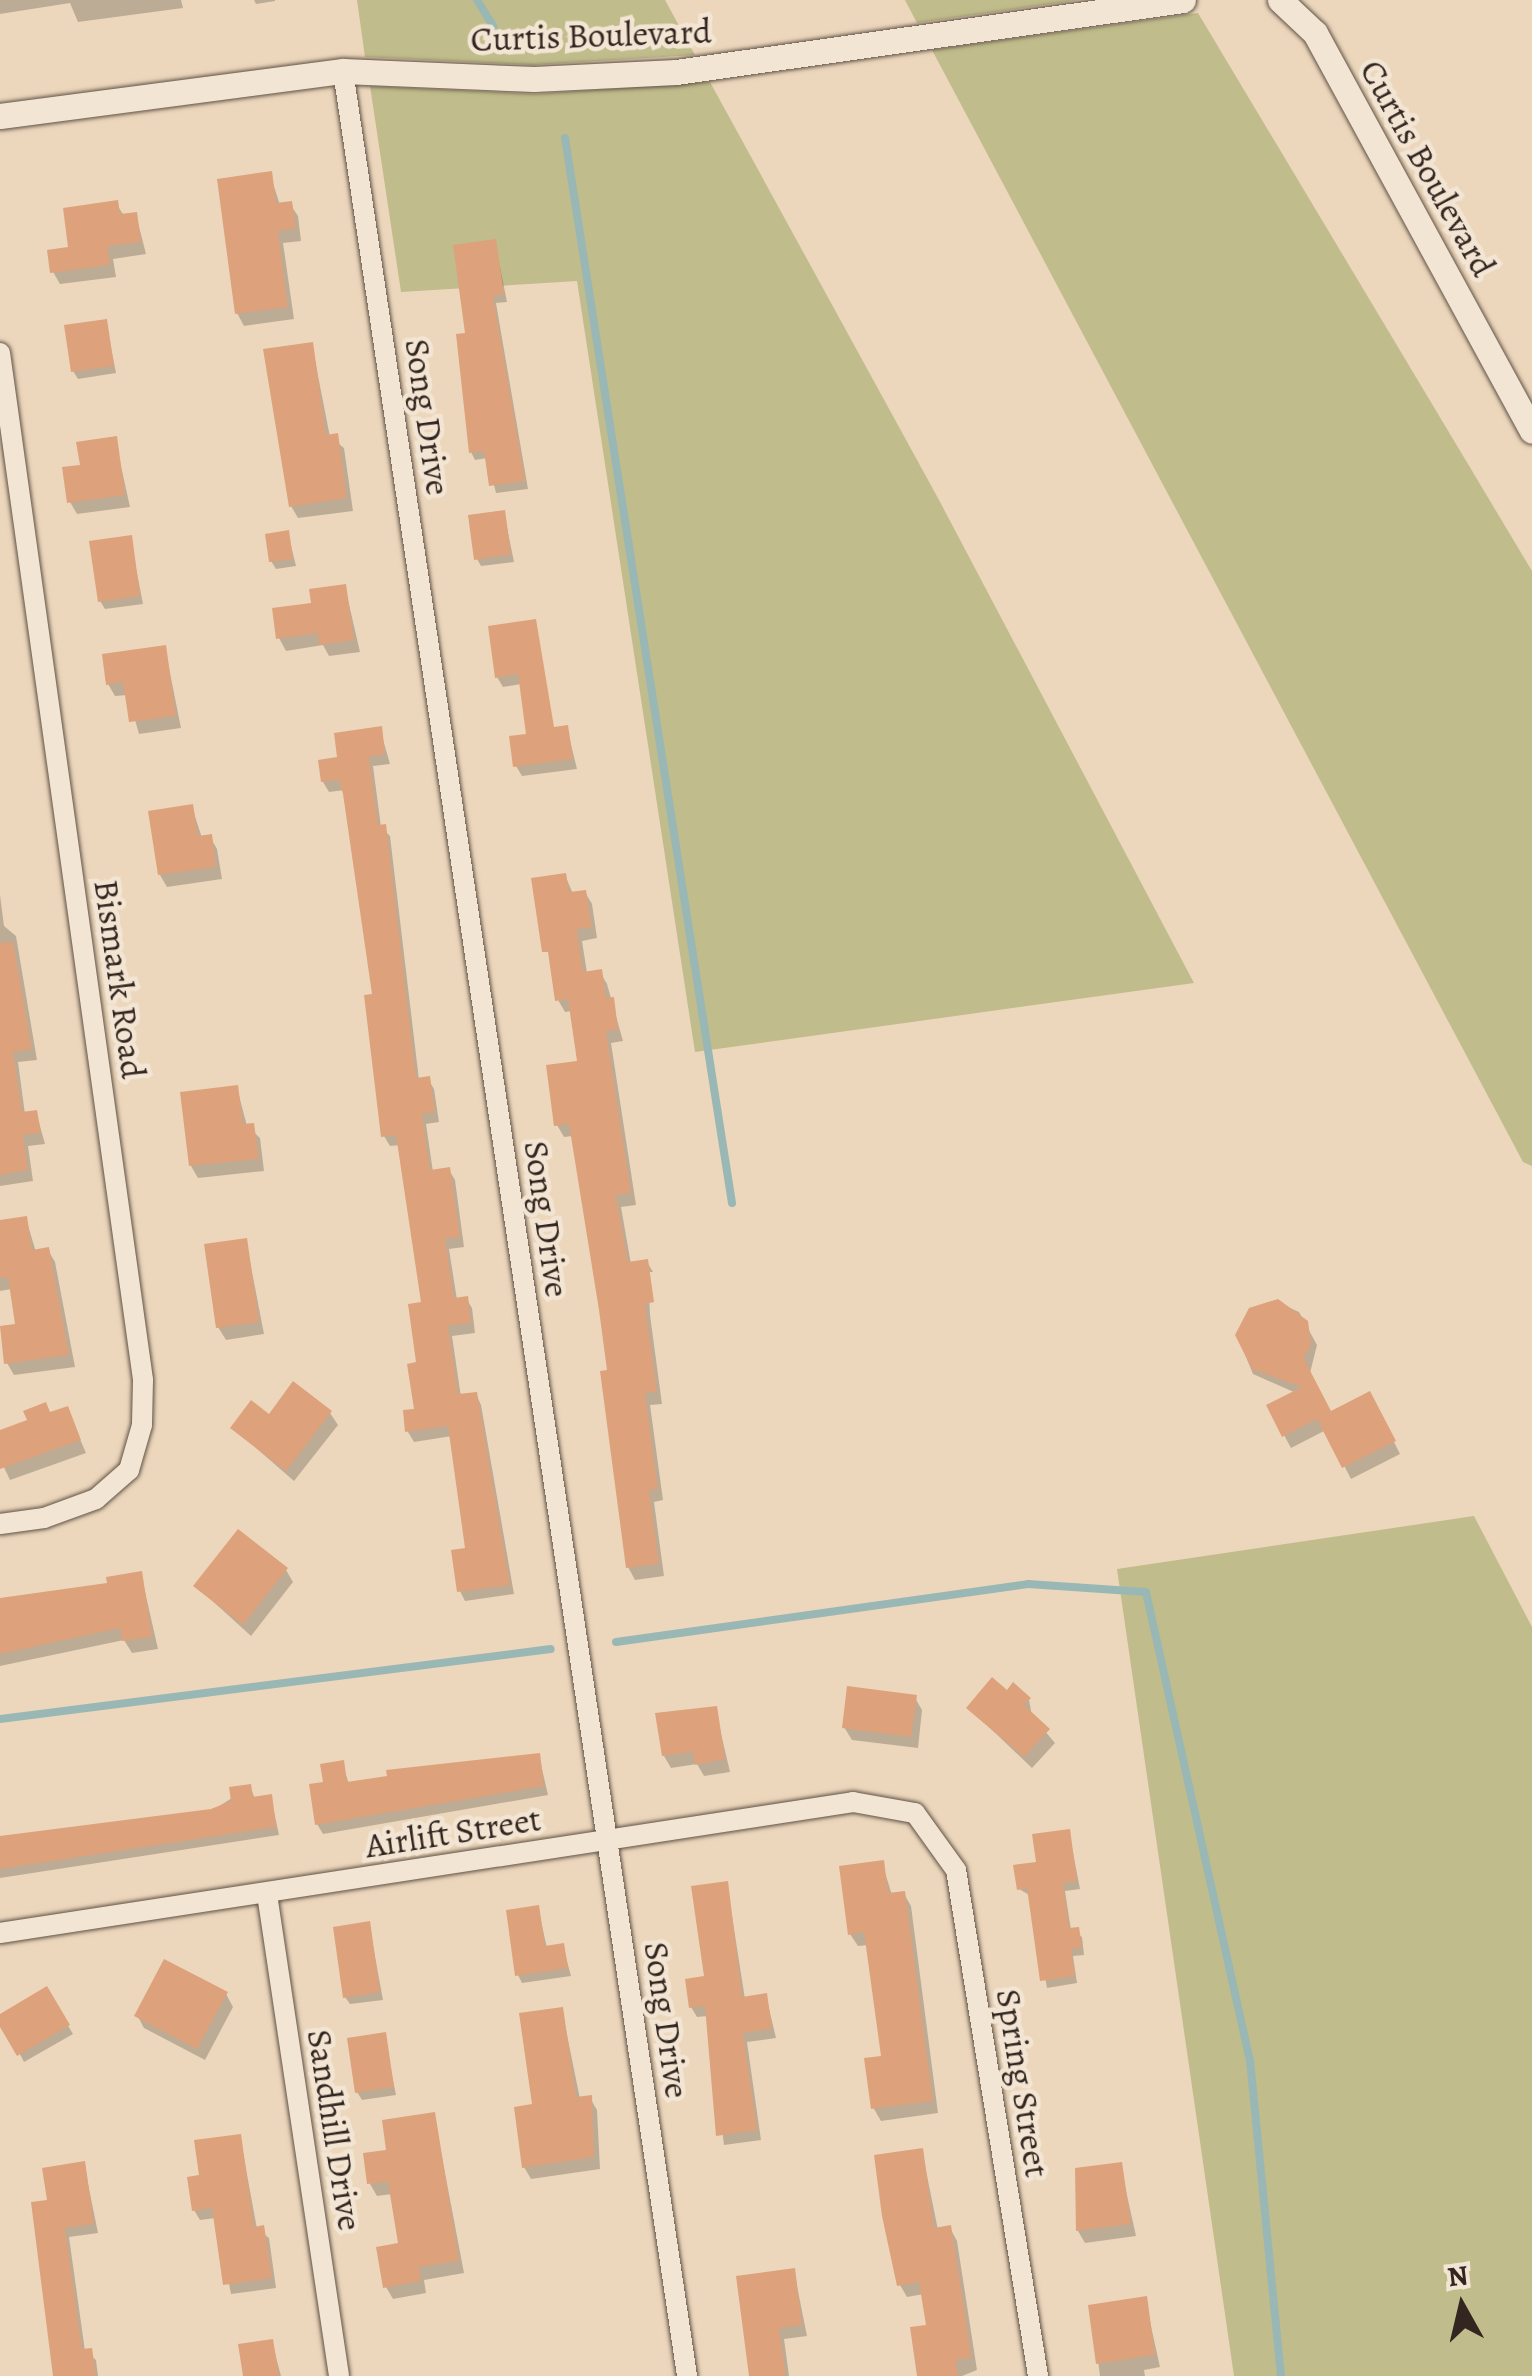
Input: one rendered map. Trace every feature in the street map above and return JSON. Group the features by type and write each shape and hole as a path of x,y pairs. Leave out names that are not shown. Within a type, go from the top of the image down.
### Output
{"street":[{"name":"Curtis Boulevard","path":"0,116 343,71 534,80 676,72 1183,0"},
{"name":"Curtis Boulevard","path":"1280,0 1315,33 1532,431"},
{"name":"Song Drive","path":"343,71 686,2376"},
{"name":"Bismark Road","path":"0,353 144,1380 142,1426 129,1470 96,1500 44,1518 0,1524"},
{"name":"Airlift Street","path":"0,1933 853,1802 915,1813"},
{"name":"Spring Street","path":"915,1813 956,1870 1038,2376"},
{"name":"Sandhill Drive","path":"267,1894 339,2376"}],"shaded area":[{"path":"357,0 665,0 695,55 533,65 365,57"},
{"path":"905,0 1079,0 917,23"},
{"path":"1198,13 1532,571 1532,1166 1523,1162 932,50"},
{"path":"710,82 939,500 1194,983 695,1052 577,281 401,292 370,86 535,94"},
{"path":"1474,1516 1532,1627 1532,2376 1234,2376 1117,1569"}],"building":[{"path":"272,171 276,203 292,201 296,228 278,231 288,307 235,314 217,179"},
{"path":"118,200 120,214 137,212 141,242 108,246 110,265 50,273 47,250 68,247 63,208"},
{"path":"496,239 504,294 493,296 525,481 489,486 484,451 469,453 456,334 465,333 453,245"},
{"path":"107,319 114,366 71,372 64,325"},
{"path":"313,342 326,435 338,433 347,498 289,507 263,349"},
{"path":"117,436 125,495 67,503 62,467 80,465 76,442"},
{"path":"505,510 511,554 474,560 468,515"},
{"path":"289,530 293,559 269,562 265,534"},
{"path":"132,535 140,596 98,602 89,541"},
{"path":"346,584 354,640 319,645 318,633 276,639 272,608 311,603 309,589"},
{"path":"536,619 554,727 568,725 573,759 513,767 509,736 526,734 518,674 495,678 488,626"},
{"path":"166,645 176,716 129,722 123,682 106,685 102,654"},
{"path":"382,726 385,754 369,757 378,825 386,824 416,1078 430,1076 435,1112 422,1114 430,1170 450,1167 460,1237 445,1239 454,1298 468,1296 471,1323 448,1326 458,1394 477,1392 510,1585 457,1592 451,1550 465,1548 448,1426 405,1432 403,1410 414,1409 407,1364 416,1362 408,1304 421,1302 396,1135 381,1137 364,995 372,994 343,794 339,780 321,782 318,760 337,757 334,733"},
{"path":"193,804 198,836 212,834 216,867 158,875 148,811"},
{"path":"566,873 569,892 586,890 592,927 577,929 583,972 602,969 606,998 614,997 618,1030 606,1031 631,1193 616,1195 628,1262 648,1259 654,1302 645,1304 657,1392 645,1393 658,1489 649,1490 659,1564 626,1568 600,1371 607,1370 599,1310 569,1124 554,1126 546,1065 577,1061 568,999 555,1001 548,952 542,952 531,878"},
{"path":"13,942 32,1049 13,1052 22,1112 37,1110 41,1133 23,1135 28,1170 0,1175 0,943"},
{"path":"238,1085 243,1124 254,1123 259,1159 189,1166 180,1092"},
{"path":"27,1216 32,1250 49,1247 69,1355 4,1364 0,1326 15,1324 8,1277 0,1278 0,1220"},
{"path":"247,1238 259,1322 216,1328 204,1244"},
{"path":"1278,1299 1308,1321 1311,1344 1304,1359 1331,1411 1370,1391 1396,1441 1342,1468 1317,1419 1282,1437 1266,1405 1302,1387 1252,1369 1235,1335 1249,1308"},
{"path":"293,1381 332,1411 286,1471 230,1428 251,1400 269,1414"},
{"path":"46,1402 50,1412 68,1406 81,1440 0,1469 0,1430 27,1420 23,1411"},
{"path":"238,1529 288,1568 243,1625 193,1586"},
{"path":"142,1571 152,1637 122,1641 120,1628 0,1654 0,1598 107,1583 106,1577"},
{"path":"992,1677 1007,1690 1013,1682 1031,1698 1024,1705 1050,1729 1024,1757 966,1708"},
{"path":"847,1686 917,1695 911,1737 842,1728"},
{"path":"717,1706 725,1759 695,1765 693,1752 662,1756 655,1713"},
{"path":"540,1753 544,1786 315,1825 309,1784 323,1782 320,1764 344,1760 347,1782 387,1776 386,1770"},
{"path":"251,1784 253,1797 272,1794 276,1827 0,1869 0,1836 211,1809 231,1801 229,1787"},
{"path":"1070,1829 1077,1881 1063,1883 1069,1928 1079,1927 1082,1947 1071,1949 1075,1976 1040,1981 1027,1888 1017,1890 1013,1865 1036,1862 1032,1834"},
{"path":"884,1860 888,1893 905,1891 933,2101 871,2109 864,2058 881,2056 864,1932 848,1935 839,1866"},
{"path":"728,1881 742,1997 767,1993 772,2029 743,2033 757,2130 716,2136 705,2006 689,2008 685,1979 704,1976 691,1886"},
{"path":"539,1905 545,1946 564,1943 568,1968 515,1976 506,1910"},
{"path":"370,1921 380,1992 343,1998 333,1927"},
{"path":"164,1959 228,1992 197,2049 134,2016"},
{"path":"47,1986 70,2025 17,2056 0,2027 0,2014"},
{"path":"563,2007 576,2097 592,2095 594,2157 522,2168 514,2107 532,2104 519,2013"},
{"path":"386,2032 394,2087 355,2093 347,2038"},
{"path":"435,2112 459,2261 419,2267 421,2281 383,2288 376,2247 398,2243 388,2182 367,2184 363,2153 386,2150 382,2120"},
{"path":"241,2134 254,2227 264,2225 272,2278 223,2285 212,2208 192,2211 187,2177 199,2175 194,2140"},
{"path":"923,2148 934,2228 951,2225 966,2319 971,2358 956,2360 958,2376 917,2376 910,2327 926,2325 919,2282 897,2286 882,2216 874,2155"},
{"path":"85,2161 94,2224 65,2228 82,2349 92,2348 96,2376 53,2376 31,2202 47,2200 42,2168"},
{"path":"1122,2162 1131,2224 1076,2231 1075,2168"},
{"path":"795,2268 802,2325 779,2328 786,2376 749,2376 736,2276"},
{"path":"1147,2296 1155,2355 1096,2364 1088,2305"},
{"path":"273,2339 279,2376 243,2376 238,2344"}],"waterway":[{"path":"477,0 493,26"},
{"path":"565,138 732,1203"},
{"path":"616,1642 1028,1584 1146,1592 1250,2060 1281,2376"},
{"path":"0,1719 551,1649"}]}
